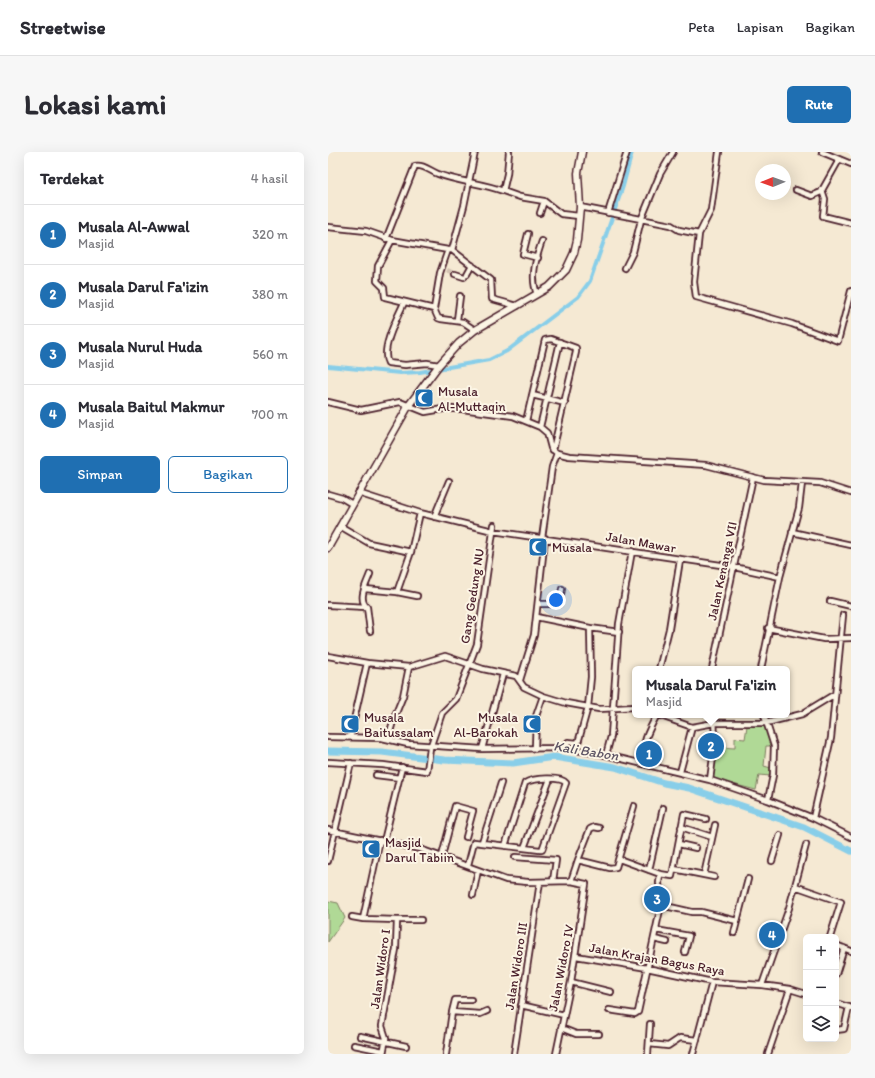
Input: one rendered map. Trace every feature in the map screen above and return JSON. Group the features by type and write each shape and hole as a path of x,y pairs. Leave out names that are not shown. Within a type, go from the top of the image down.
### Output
{"street":[{"path":"475,152 470,181 450,250 442,268 434,309 438,318 456,320 475,330"},
{"path":"503,190 507,174 509,152"},
{"path":"328,548 408,405 439,365 459,343 475,330 555,283 566,270 574,253 577,240 580,207 577,178 582,152"},
{"path":"610,213 627,152"},
{"path":"625,268 633,252 641,220 660,174 673,152"},
{"path":"719,152 711,210 699,234 694,282 694,293 698,298 792,324 838,341 851,291"},
{"path":"822,152 851,164"},
{"path":"796,190 812,196 822,190 832,170 840,160"},
{"path":"386,239 415,166 422,166 450,178 470,181 503,190 520,197 544,201 561,214 579,216"},
{"path":"822,190 825,199 823,216 851,223"},
{"path":"540,213 544,201"},
{"path":"580,207 671,225 679,230 699,234"},
{"path":"328,227 366,231 386,239 450,250 491,280 492,299 517,306"},
{"path":"528,234 522,254 538,258"},
{"path":"392,240 378,266 377,281 384,288 385,297 404,303 434,309"},
{"path":"537,294 534,281 542,241"},
{"path":"455,274 465,275 472,265"},
{"path":"442,268 447,270"},
{"path":"456,320 460,296"},
{"path":"404,303 391,332 386,356 388,363 405,365 427,363 439,365"},
{"path":"520,680 534,635 543,538 552,469 577,350 560,342 548,339 545,340 526,421"},
{"path":"540,427 560,342"},
{"path":"532,394 565,403"},
{"path":"328,402 361,410 398,402 425,412 443,409 462,409 513,416 540,427 547,433 550,445 555,451 572,456 706,465 753,477 802,483 820,483 851,493"},
{"name":"Jalan Kenanga VII","path":"713,666 753,477"},
{"path":"434,517 449,481"},
{"path":"762,666 768,628 780,577 799,508 802,483"},
{"path":"328,494 342,498 352,504"},
{"name":"Jalan Mawar","path":"358,494 434,517 493,531 734,567 780,577"},
{"path":"397,592 411,552 420,513"},
{"name":"Gang Gedung NU","path":"402,767 427,771 430,747 442,713 456,699 470,664 477,642 494,525"},
{"path":"340,526 369,543 411,552"},
{"path":"792,532 851,545"},
{"path":"606,755 611,736 619,632 632,551"},
{"path":"660,666 668,629 680,560"},
{"path":"370,574 362,602 367,607 370,631"},
{"path":"365,589 397,592 417,596"},
{"path":"538,604 559,604 562,589"},
{"path":"830,601 851,606"},
{"path":"328,605 367,607"},
{"path":"813,818 830,746 843,615"},
{"path":"536,617 590,628 619,632"},
{"path":"565,748 568,742 578,743 588,707 591,677 590,628"},
{"path":"768,628 824,639 851,638"},
{"path":"328,656 367,663 409,667 445,656 503,674 516,676 524,687 543,696 588,707 612,709 632,707"},
{"path":"350,737 367,663"},
{"path":"388,739 394,718 403,696 409,667"},
{"path":"482,749 503,674"},
{"path":"790,717 802,714 835,694"},
{"path":"535,749 536,718 543,696"},
{"path":"643,764 643,746 646,735 655,718"},
{"path":"666,718 692,727 714,723 766,723 786,718"},
{"path":"710,780 714,749 714,718"},
{"path":"765,718 774,740 775,759 768,800"},
{"path":"680,772 692,727"},
{"path":"328,737 388,739 430,747 482,749 565,748 606,755 710,780 768,800 813,818 851,837"},
{"path":"328,762 402,767 382,840 363,919"},
{"path":"328,861 351,763"},
{"path":"376,775 400,778"},
{"path":"524,848 550,779"},
{"path":"468,865 473,843 482,842 505,846 540,850 544,848 566,783 562,779 530,781 525,783 505,846"},
{"path":"482,842 501,783"},
{"path":"442,856 455,806 474,811 466,837"},
{"path":"578,860 614,868 616,867 634,806"},
{"path":"649,870 663,808"},
{"path":"619,860 670,876 674,869 681,827 685,814 706,819"},
{"path":"704,875 715,825"},
{"path":"328,830 420,849 468,865 506,880 540,882 571,881 590,829 594,827 599,828"},
{"path":"681,827 712,837"},
{"path":"772,861 780,835"},
{"path":"679,844 696,848"},
{"path":"762,985 795,886 806,845"},
{"path":"515,857 556,860 553,881"},
{"path":"674,869 714,877"},
{"path":"473,895 478,870"},
{"path":"609,1010 634,1014 638,1013 661,905 659,883 660,874"},
{"path":"734,933 748,879"},
{"name":"Jalan Widoro IV","path":"556,1054 576,956 587,886 584,883 571,881"},
{"name":"Jalan Widoro III","path":"514,1054 540,882"},
{"path":"795,886 841,902 831,934"},
{"path":"661,905 692,912 701,912 737,921"},
{"name":"Jalan Widoro I","path":"352,917 363,919 397,920 396,949 382,1026 386,1036 383,1052"},
{"path":"397,920 421,920"},
{"path":"656,930 689,936 690,937 685,952"},
{"path":"654,939 667,942"},
{"path":"839,946 851,951"},
{"path":"837,970 844,948"},
{"name":"Jalan Krajan Bagus Raya","path":"576,956 647,968 712,982 762,985 790,989 803,993"},
{"path":"571,982 611,992"},
{"path":"694,1054 712,982"},
{"path":"768,1054 790,989"},
{"path":"446,1054 455,1000 471,1000"},
{"path":"839,1004 850,1007 844,1029 839,1030"},
{"path":"521,1005 564,1015"},
{"path":"452,1012 480,1014 487,1012"},
{"path":"648,1054 650,1024"},
{"path":"561,1028 576,1034 599,1034"},
{"path":"360,1036 385,1043 406,1046"},
{"path":"649,1044 668,1046 680,1038 697,1040"},
{"path":"354,1045 383,1052"}],"green space":[{"path":"747,726 765,726 773,746 766,746 764,766 771,768 770,776 759,775 756,790 713,779 717,747 735,748 735,738 745,739"},
{"path":"328,901 338,903 345,918 328,942"}],"waterway":[{"path":"328,366 400,373 420,372 489,360 507,351 578,297 590,281 623,186 632,152"},
{"name":"Kali Babon","path":"328,751 382,752 444,760 513,763 554,757 615,767 664,783 689,788 804,827 851,851"}],"tunnel":[{"path":"447,270 455,274"}],"place":[{"name":"Musala Al-Muttaqin","path":"424,398"},
{"name":"Musala","path":"538,547"},
{"name":"Musala Baitussalam","path":"350,724"},
{"name":"Musala Al-Barokah","path":"532,724"},
{"name":"Musala Darul Fa'izin","path":"711,746"},
{"name":"Musala Al-Awwal","path":"649,754"},
{"name":"Masjid Darul Tabiin","path":"371,849"},
{"name":"Musala Nurul Huda","path":"657,899"},
{"name":"Musala Baitul Makmur","path":"772,935"}]}
